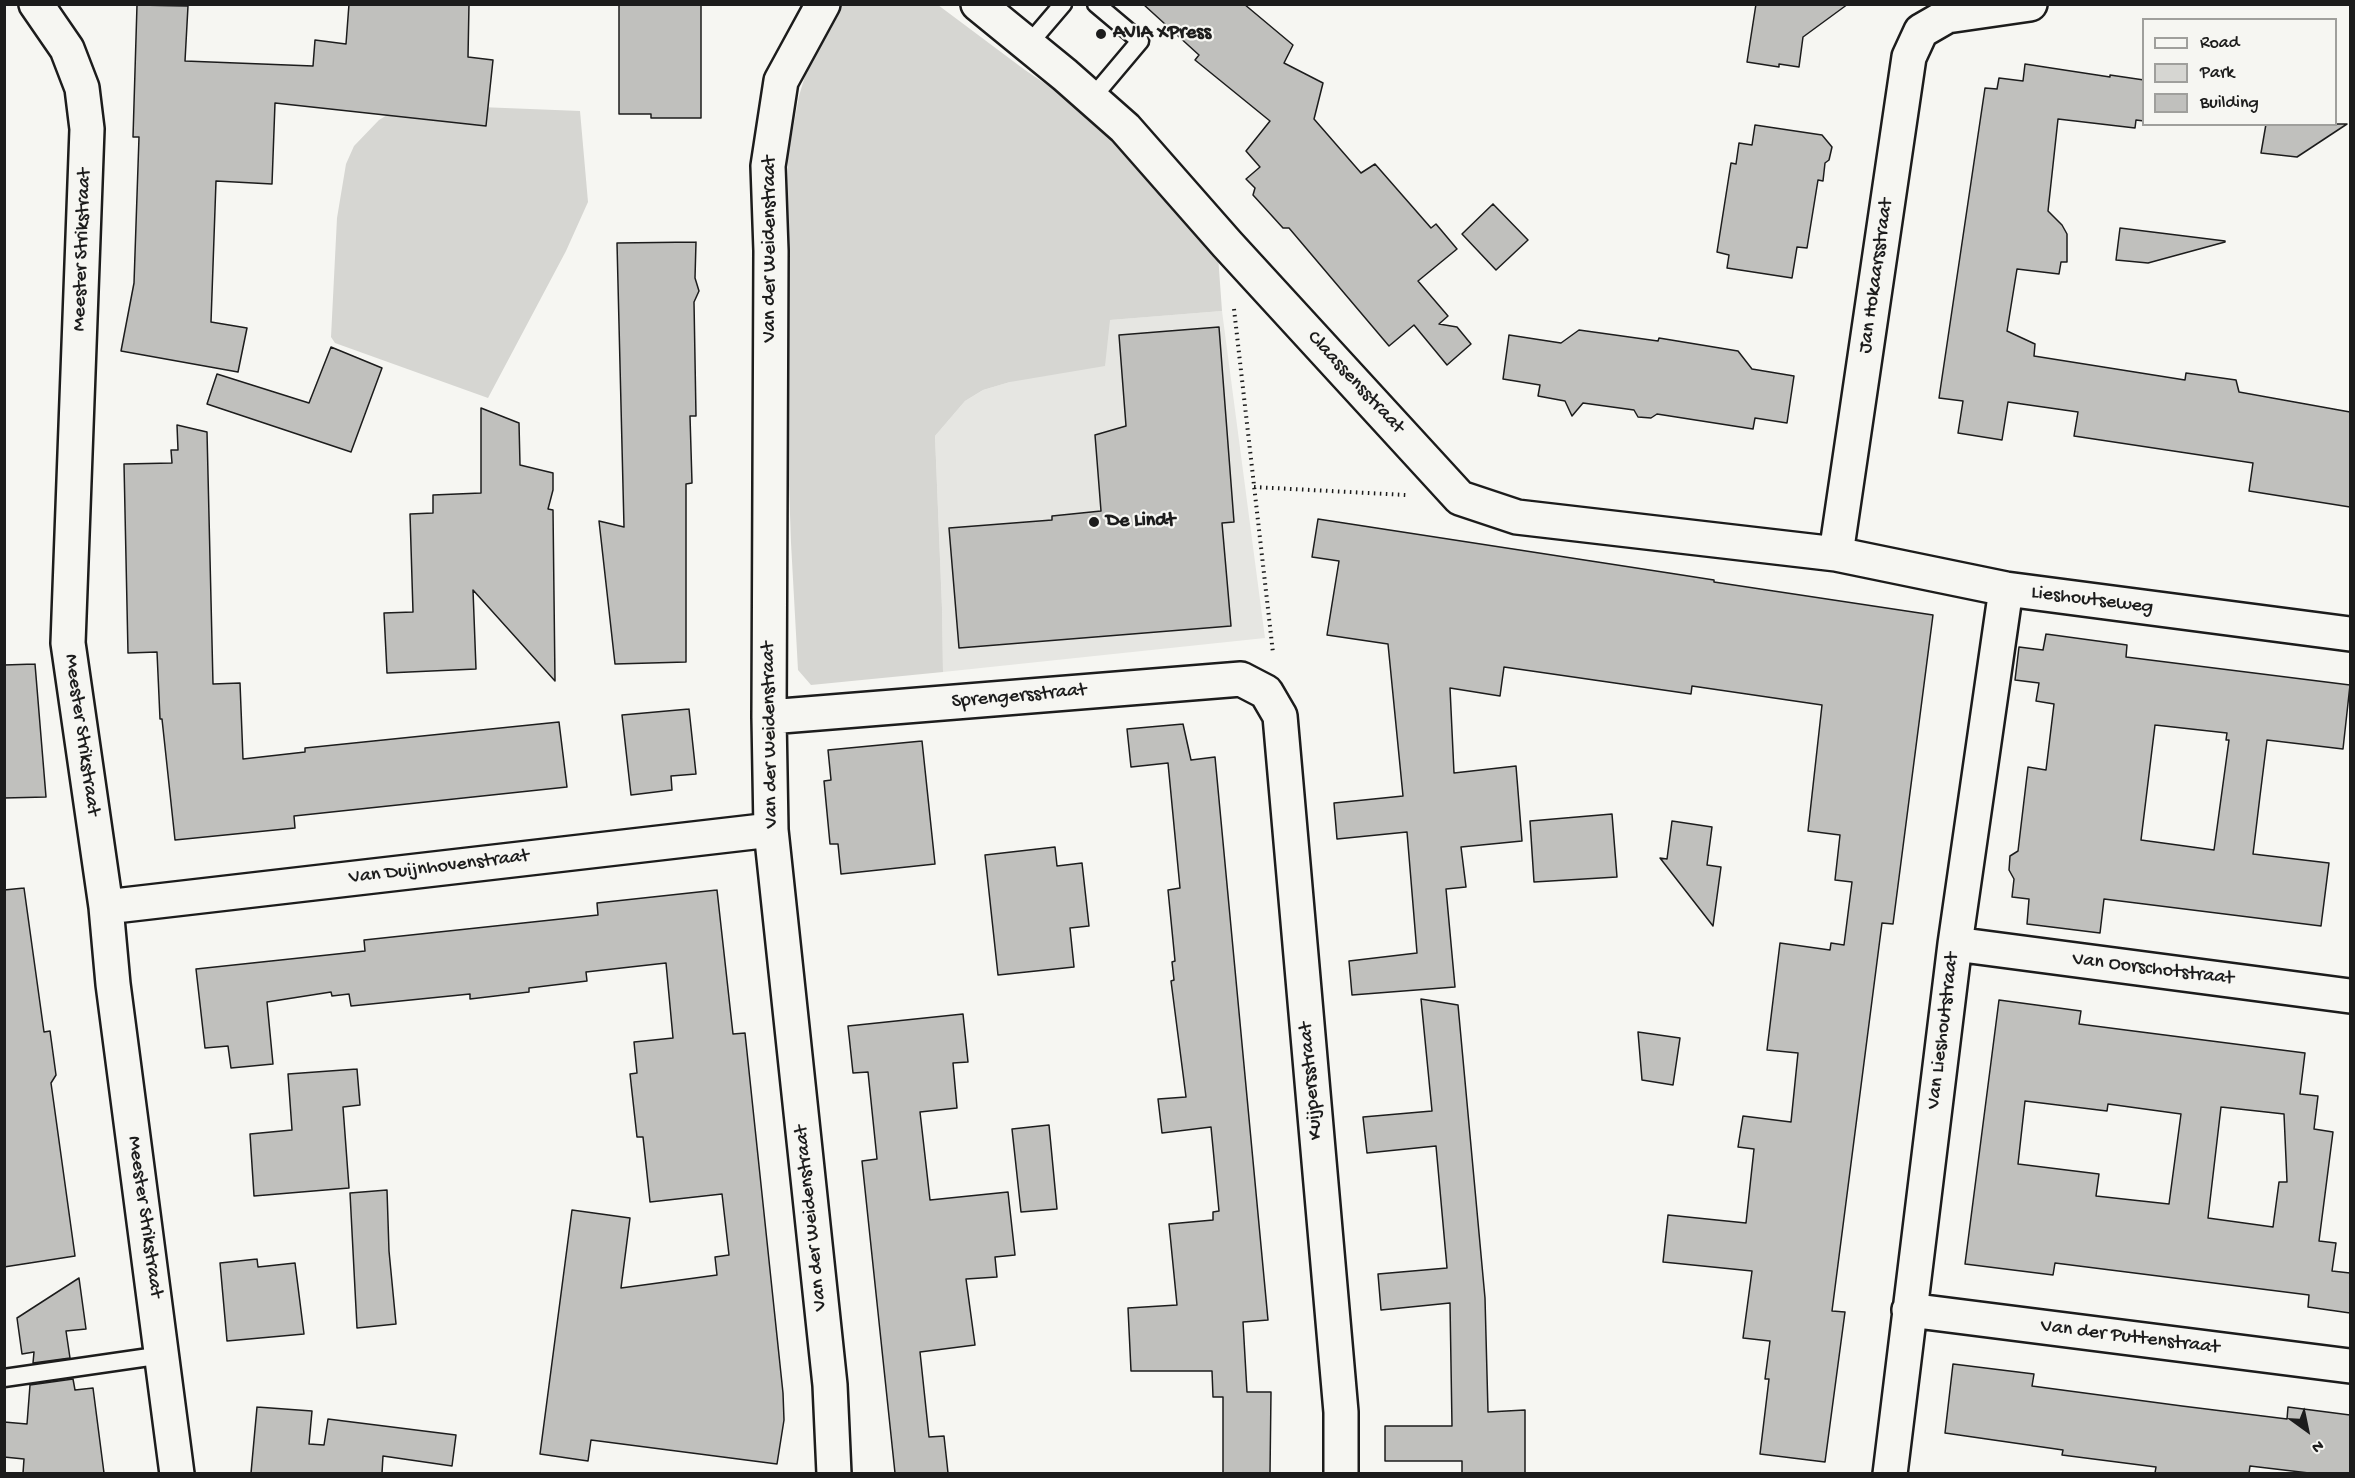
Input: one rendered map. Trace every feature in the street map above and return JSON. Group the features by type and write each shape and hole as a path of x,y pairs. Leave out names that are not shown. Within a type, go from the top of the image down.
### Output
{"street":[{"name":"Meester Strikstraat","path":"36,4 67,49 82,88 87,129 68,643 105,907 177,1473"},
{"name":"Van der Weidenstraat","path":"824,4 781,81 768,166 771,251 769,717 771,830 830,1385 834,1473"},
{"name":"Claassensstraat","path":"978,4 1125,128 1227,244 1460,498 1517,517 1836,554"},
{"name":"Jan Hokaarsstraat","path":"1836,554 1909,57 1921,31 1947,10 2030,4"},
{"name":"Lieshoutseweg","path":"1836,554 2006,589 2350,634"},
{"name":"Van Lieshoutstraat","path":"1890,1473 1955,944 2006,589"},
{"name":"Sprengersstraat","path":"769,717 1240,679 1266,692"},
{"name":"Kuijpersstraat","path":"1266,692 1280,716 1340,1400 1341,1473"},
{"name":"Van Duijnhovenstraat","path":"105,907 771,830"},
{"name":"Van Oorschotstraat","path":"1955,944 2350,996"},
{"name":"Van der Puttenstraat","path":"1909,1310 2350,1366"}],"lane":[{"path":"1028,45 1063,4"},
{"path":"1092,98 1140,41 1096,4"},
{"path":"4,1378 163,1355"}],"path":[{"path":"1227,244 1273,657"},
{"path":"1254,487 1460,498"}],"shaded area":[{"name":"De Lindt","path":"1222,311 1265,638 943,672 935,436 965,401 983,390 1010,382 1109,320"}],"green space":[{"path":"838,5 938,5 1025,70 1100,121 1218,255 1222,311 1110,320 1105,366 1010,382 983,390 965,401 935,436 943,672 811,685 798,670 791,543 784,343 788,156 799,96 808,66"},
{"path":"455,106 580,111 588,202 566,251 488,398 335,343 331,337 337,218 346,164 354,146 379,120 397,109"}],"building":[{"path":"349,4 469,4 468,57 493,60 486,126 275,103 272,184 216,181 211,322 247,328 238,372 121,351 134,283 139,137 133,137 137,5 188,6 185,61 313,66 315,40 346,44"},
{"path":"619,4 701,4 701,118 651,118 651,114 619,114"},
{"path":"1143,4 1244,4 1293,45 1284,63 1323,83 1314,119 1361,173 1375,164 1431,228 1436,224 1457,249 1418,281 1448,316 1439,324 1457,327 1471,344 1447,365 1414,325 1389,346 1289,228 1283,228 1253,195 1255,188 1246,179 1260,167 1246,151 1270,121 1195,60 1199,55"},
{"path":"1756,4 1848,4 1803,37 1799,67 1779,64 1779,67 1747,62"},
{"path":"2025,64 2142,80 2142,121 2136,120 2135,128 2058,119 2048,211 2062,225 2067,234 2067,262 2061,262 2059,274 2017,269 2007,331 2035,344 2034,356 2185,380 2186,373 2236,380 2239,392 2350,412 2350,507 2249,491 2253,463 2074,436 2078,412 2008,402 2002,440 1958,433 1963,401 1939,398 1985,88 1997,89 1999,78 2023,81"},
{"path":"2347,124 2297,157 2261,153 2266,126"},
{"path":"1755,125 1822,135 1832,147 1829,160 1825,163 1823,181 1818,180 1807,248 1797,247 1792,278 1727,268 1729,255 1717,252 1731,163 1736,164 1739,143 1752,145"},
{"path":"1493,204 1528,240 1496,270 1462,234"},
{"path":"2120,228 2225,242 2148,263 2116,260"},
{"path":"696,242 695,278 699,291 694,302 696,416 690,416 692,483 686,484 686,662 615,664 599,521 624,527 617,243"},
{"path":"1219,327 1234,522 1222,523 1231,626 959,648 949,528 1052,520 1052,516 1101,511 1095,435 1126,426 1119,335"},
{"path":"1579,330 1658,341 1659,338 1738,351 1752,369 1794,376 1787,423 1755,418 1753,429 1657,414 1651,418 1638,417 1634,410 1583,403 1572,416 1565,401 1538,396 1540,385 1503,379 1509,335 1561,343"},
{"path":"331,347 382,368 351,452 207,404 217,374 309,403"},
{"path":"481,408 519,423 520,465 553,473 553,490 548,509 553,510 555,681 473,590 476,669 387,673 384,613 413,612 410,514 433,513 433,495 481,493"},
{"path":"177,425 207,432 213,684 240,683 243,759 305,752 305,748 559,722 567,787 294,816 295,828 175,840 162,719 160,719 157,652 128,653 124,464 172,463 171,450 178,450"},
{"path":"1318,519 1933,615 1893,924 1882,923 1832,1311 1845,1312 1825,1462 1760,1454 1769,1379 1765,1379 1770,1341 1743,1338 1752,1271 1663,1262 1668,1215 1746,1223 1754,1149 1738,1147 1743,1116 1791,1122 1798,1053 1767,1050 1780,943 1830,950 1831,943 1844,945 1852,882 1835,880 1840,835 1808,831 1822,705 1692,686 1691,694 1504,667 1500,696 1450,688 1454,773 1516,766 1522,841 1461,847 1466,887 1446,889 1455,987 1352,995 1349,961 1417,953 1407,832 1337,839 1334,803 1403,796 1388,644 1327,635 1339,561 1312,557"},
{"path":"2046,634 2127,645 2126,657 2350,685 2343,749 2267,740 2253,854 2329,863 2321,926 2104,899 2100,933 2027,924 2029,899 2012,897 2014,879 2009,870 2010,856 2018,851 2028,767 2046,770 2054,704 2036,701 2039,683 2015,680 2019,647 2043,650","holes":["2155,725 2227,733 2226,740 2229,740 2214,850 2141,840"]},
{"path":"35,664 46,797 4,798 4,665"},
{"path":"689,709 696,774 671,776 672,790 631,795 622,715"},
{"path":"1183,724 1191,760 1215,757 1268,1320 1243,1322 1247,1392 1271,1392 1270,1473 1223,1473 1223,1397 1213,1397 1212,1371 1131,1371 1128,1308 1177,1305 1169,1224 1213,1220 1213,1212 1219,1211 1211,1127 1162,1133 1158,1099 1186,1097 1171,981 1174,980 1172,962 1175,961 1168,890 1180,888 1168,763 1131,767 1127,729"},
{"path":"922,741 935,864 841,874 838,844 830,844 824,781 831,780 828,750"},
{"path":"1612,814 1617,877 1534,882 1530,821"},
{"path":"1672,821 1712,827 1707,865 1721,867 1713,926 1660,858 1667,859"},
{"path":"1055,847 1057,866 1082,863 1089,926 1070,928 1074,967 998,975 985,855"},
{"path":"24,888 44,1032 50,1031 56,1075 51,1083 75,1256 4,1267 4,890"},
{"path":"717,890 733,1034 745,1033 783,1393 784,1420 777,1464 591,1440 588,1461 540,1454 572,1210 630,1218 621,1288 717,1275 715,1257 729,1255 722,1194 650,1202 643,1137 637,1137 630,1074 637,1073 634,1042 673,1038 666,963 586,972 587,981 529,988 529,992 470,999 470,994 351,1006 349,994 332,996 331,992 267,1002 273,1064 231,1068 228,1046 205,1048 196,969 365,951 364,940 598,915 597,903"},
{"path":"1421,999 1458,1005 1485,1298 1488,1412 1525,1410 1525,1473 1462,1473 1462,1461 1385,1461 1385,1426 1452,1426 1450,1303 1381,1310 1378,1274 1447,1268 1436,1146 1367,1153 1363,1117 1432,1111"},
{"path":"1999,1000 2081,1011 2079,1024 2305,1053 2300,1094 2318,1096 2314,1129 2333,1132 2319,1241 2336,1243 2332,1271 2350,1273 2350,1313 2308,1307 2309,1295 2055,1263 2053,1275 1965,1264","holes":["2025,1101 2107,1111 2108,1104 2181,1114 2169,1204 2096,1196 2099,1174 2018,1164","2221,1107 2284,1114 2287,1182 2279,1182 2273,1227 2208,1218"]},
{"path":"963,1014 968,1062 953,1063 957,1108 920,1112 930,1200 1008,1192 1015,1255 995,1257 997,1277 966,1279 975,1345 920,1352 929,1437 944,1436 948,1473 895,1473 862,1161 877,1159 868,1072 853,1073 848,1026"},
{"path":"1638,1032 1680,1038 1673,1085 1642,1080"},
{"path":"357,1069 360,1105 343,1107 349,1188 254,1196 250,1134 292,1130 288,1074"},
{"path":"1049,1125 1057,1209 1021,1212 1012,1129"},
{"path":"387,1190 389,1251 396,1324 357,1328 350,1193"},
{"path":"257,1259 258,1267 295,1263 304,1334 227,1341 220,1263"},
{"path":"79,1278 86,1329 66,1331 70,1358 33,1363 34,1352 22,1354 17,1318"},
{"path":"1953,1364 2034,1374 2032,1386 2182,1406 2287,1419 2288,1407 2350,1415 2350,1473 2309,1473 2250,1466 2249,1473 2155,1473 2156,1467 2062,1455 2063,1450 1945,1433"},
{"path":"73,1379 75,1390 93,1388 104,1473 23,1473 24,1459 4,1457 4,1422 27,1424 30,1385"},
{"path":"257,1407 312,1411 309,1444 324,1445 328,1419 456,1435 452,1466 383,1456 382,1473 251,1473"}],"place":[{"name":"AVIA XPress","path":"1101,34"},
{"name":"De Lindt","path":"1094,522"}]}
